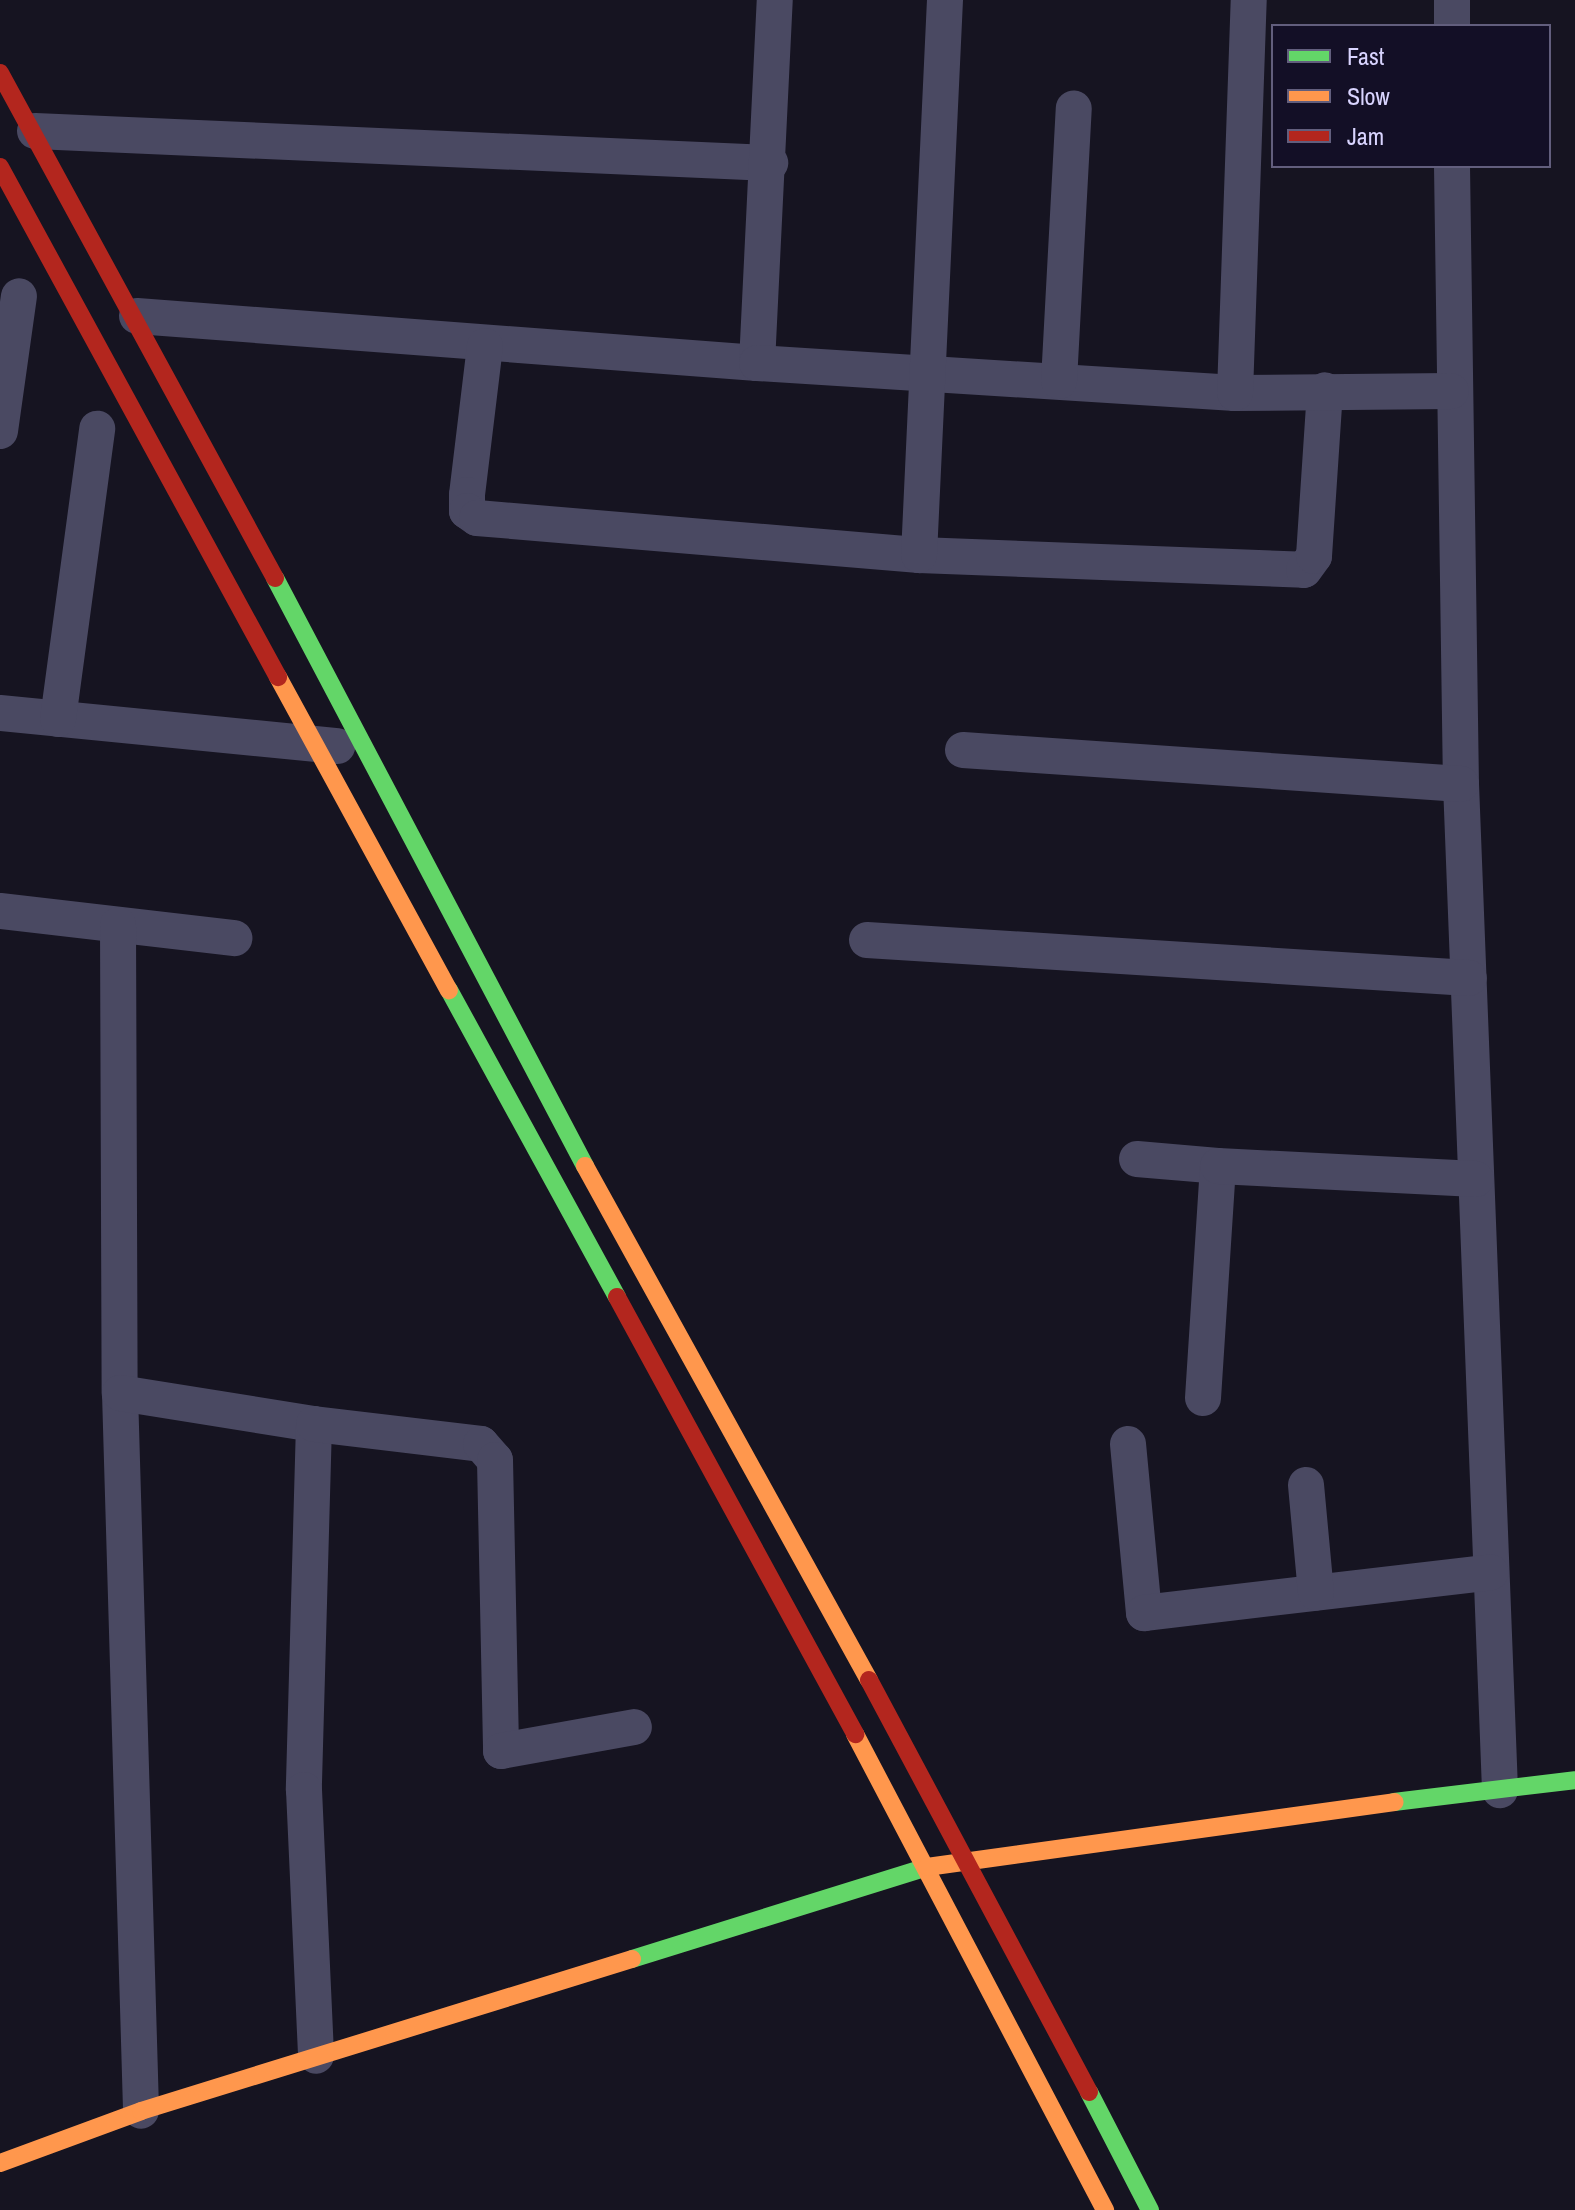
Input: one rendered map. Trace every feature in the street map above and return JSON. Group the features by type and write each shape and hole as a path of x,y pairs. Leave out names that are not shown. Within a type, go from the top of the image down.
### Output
{"street":[{"path":"757,363 770,163 775,0"},
{"path":"919,555 924,374 945,0"},
{"path":"1235,393 1249,0"},
{"path":"1452,0 1452,24"},
{"path":"0,73 137,316 583,1162 969,1861 1150,2210"},
{"path":"1059,381 1074,108"},
{"path":"35,131 770,163"},
{"path":"0,167 928,1867 1105,2210"},
{"path":"1452,168 1451,391 1461,784 1500,1790"},
{"path":"0,431 19,296"},
{"path":"137,316 485,346 1235,393 1451,391"},
{"path":"485,346 467,495 467,511 477,518 919,555 1304,570 1314,556 1325,390"},
{"path":"58,719 97,429"},
{"path":"0,713 316,745 366,747"},
{"path":"963,750 1461,784"},
{"path":"0,911 234,938"},
{"path":"118,925 120,1393 141,2111"},
{"path":"867,940 1469,978"},
{"path":"1137,1159 1476,1179"},
{"path":"1203,1398 1218,1166"},
{"path":"120,1393 314,1424 481,1444 495,1460 501,1751 634,1727"},
{"path":"314,1424 304,1790 316,2056"},
{"path":"1128,1444 1144,1613 1491,1572"},
{"path":"1306,1485 1316,1593"},
{"path":"0,2163 141,2111 928,1867 1575,1780"}],"traffic: fast":[{"path":"275,578 585,1166"},
{"path":"449,990 617,1297"},
{"path":"1394,1802 1575,1780"},
{"path":"632,1959 927,1867"},
{"path":"1089,2092 1150,2210"}],"traffic: slow":[{"path":"278,677 449,990"},
{"path":"585,1166 869,1680"},
{"path":"855,1734 1105,2210"},
{"path":"927,1867 1394,1802"},
{"path":"0,2163 141,2111 632,1959"}],"traffic: jam":[{"path":"0,73 275,578"},
{"path":"0,167 278,677"},
{"path":"617,1297 855,1734"},
{"path":"869,1680 1089,2092"}]}
